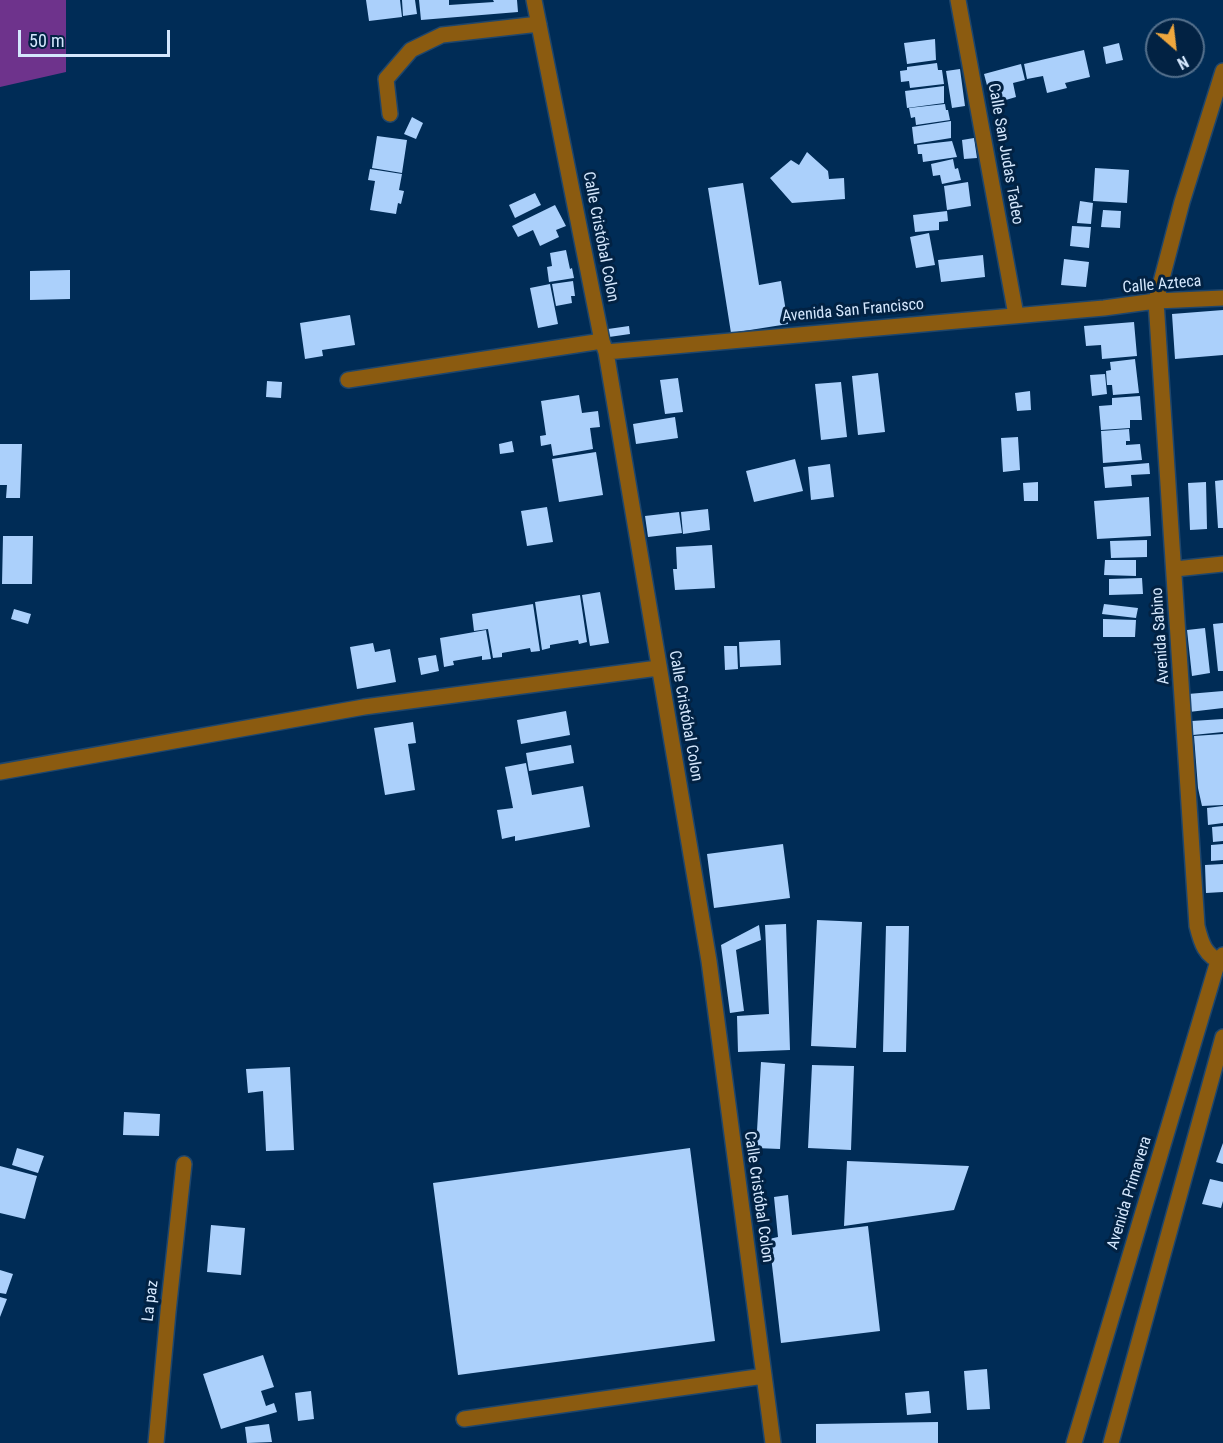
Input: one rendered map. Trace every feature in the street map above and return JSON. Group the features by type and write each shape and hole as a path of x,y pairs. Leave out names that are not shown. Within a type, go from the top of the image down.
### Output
{"street":[{"name":"Calle Cristóbal Colon","path":"534,0 604,346 709,960 773,1443"},
{"name":"Calle San Judas Tadeo","path":"958,0 1016,315"},
{"path":"390,114 386,79 411,50 442,35 539,24"},
{"name":"Avenida Sabino","path":"1221,959 1209,955 1202,946 1197,926 1156,302 1182,202 1223,71"},
{"name":"Calle Azteca","path":"1104,308 1223,298"},
{"name":"Avenida San Francisco","path":"348,380 604,346 1104,308"},
{"path":"1175,569 1223,564"},
{"path":"0,772 364,707 658,668"},
{"name":"Avenida Primavera","path":"1074,1443 1221,959"},
{"path":"1111,1443 1223,1037"},
{"name":"La paz","path":"156,1443 184,1164"},
{"path":"464,1419 764,1376"}],"shaded area":[{"path":"0,0 66,0 66,72 0,87"}],"building":[{"path":"366,0 400,0 402,17 369,21"},
{"path":"402,0 415,0 417,14 403,16"},
{"path":"419,0 449,0 449,5 517,0 518,12 421,20"},
{"path":"935,39 936,60 907,64 904,43"},
{"path":"1119,43 1123,60 1106,64 1103,47"},
{"path":"1084,50 1090,77 1065,83 1067,88 1047,93 1043,76 1027,79 1024,64"},
{"path":"937,63 938,70 942,70 944,84 910,88 909,81 901,82 900,71 907,70 907,67"},
{"path":"1021,64 1025,80 1013,83 1016,97 992,104 984,74"},
{"path":"960,69 965,106 952,108 946,71"},
{"path":"944,86 944,103 907,108 905,91"},
{"path":"945,104 950,120 916,125 915,117 911,118 909,108"},
{"path":"412,117 423,123 416,139 404,134"},
{"path":"951,121 951,138 914,144 912,127"},
{"path":"377,136 407,140 402,173 372,168"},
{"path":"974,138 977,158 964,159 962,140"},
{"path":"952,141 957,157 923,162 922,154 918,154 917,145"},
{"path":"807,152 828,171 829,179 844,178 845,199 792,203 770,178 791,160 799,165"},
{"path":"953,159 961,180 942,184 940,175 933,176 931,164"},
{"path":"1095,168 1129,170 1127,203 1093,201"},
{"path":"370,169 402,174 399,190 404,191 396,214 370,210 375,181 368,180"},
{"path":"968,182 971,206 947,210 944,186"},
{"path":"743,183 759,285 781,281 788,324 731,333 708,188"},
{"path":"535,193 541,205 515,218 509,205"},
{"path":"1080,201 1093,203 1091,224 1077,223"},
{"path":"555,205 566,226 556,230 559,237 540,246 533,230 518,237 512,226"},
{"path":"1103,210 1121,211 1120,228 1101,227"},
{"path":"947,211 948,221 939,222 939,230 915,232 913,215"},
{"path":"1072,226 1091,227 1089,248 1070,246"},
{"path":"929,233 935,265 916,268 910,237"},
{"path":"566,250 574,278 549,282 547,267 552,266 550,253"},
{"path":"983,255 985,277 941,282 938,260"},
{"path":"1064,259 1089,262 1086,287 1061,285"},
{"path":"70,270 70,299 30,300 30,271"},
{"path":"573,281 575,296 571,296 572,303 556,306 552,284"},
{"path":"550,284 558,324 538,328 530,288"},
{"path":"1223,310 1223,355 1175,359 1172,314"},
{"path":"350,315 355,345 322,350 323,356 305,359 300,323"},
{"path":"1134,322 1137,356 1102,359 1101,345 1086,346 1084,326"},
{"path":"629,326 630,334 609,337 608,329"},
{"path":"1135,359 1139,393 1113,395 1112,385 1107,385 1106,371 1111,370 1110,362"},
{"path":"878,373 885,432 858,435 852,376"},
{"path":"1105,374 1107,394 1092,396 1090,375"},
{"path":"678,378 683,412 665,414 660,380"},
{"path":"267,381 282,382 281,398 266,397"},
{"path":"841,382 847,437 821,440 815,384"},
{"path":"1030,391 1031,410 1017,411 1015,393"},
{"path":"579,395 582,413 598,411 600,427 590,428 593,449 553,456 551,444 541,446 540,436 546,435 541,401"},
{"path":"1140,396 1142,420 1130,420 1130,428 1101,430 1099,406 1112,405 1112,398"},
{"path":"675,417 678,438 636,444 633,424"},
{"path":"1129,429 1130,441 1126,441 1126,445 1140,444 1142,460 1103,463 1101,431"},
{"path":"1018,437 1020,470 1003,472 1001,438"},
{"path":"512,441 514,452 500,454 499,444"},
{"path":"0,444 22,444 20,498 6,498 7,485 0,485"},
{"path":"596,452 603,495 559,502 552,459"},
{"path":"795,459 803,491 754,502 746,471"},
{"path":"1149,463 1150,474 1131,475 1132,486 1105,488 1103,467"},
{"path":"830,464 834,497 811,500 808,467"},
{"path":"1223,480 1223,528 1218,528 1215,481"},
{"path":"1038,482 1038,501 1024,501 1023,483"},
{"path":"1206,482 1207,529 1190,530 1188,483"},
{"path":"1149,497 1151,536 1097,539 1094,501"},
{"path":"547,507 553,542 527,546 521,511"},
{"path":"708,509 710,530 683,534 681,512"},
{"path":"679,512 682,533 648,537 645,516"},
{"path":"3,536 33,536 32,584 2,584"},
{"path":"1147,540 1147,557 1111,558 1110,541"},
{"path":"712,545 715,588 675,590 673,569 677,569 676,547"},
{"path":"1105,560 1136,560 1136,576 1104,575"},
{"path":"1142,578 1143,594 1109,595 1109,579"},
{"path":"600,592 609,643 590,646 582,595"},
{"path":"580,595 587,642 579,644 578,640 550,645 550,648 542,650 535,602"},
{"path":"533,604 540,651 531,652 530,648 502,653 502,657 493,658 488,629 474,631 472,614"},
{"path":"1104,604 1138,608 1136,618 1102,614"},
{"path":"14,609 31,614 28,624 11,619"},
{"path":"1103,619 1136,620 1135,637 1103,637"},
{"path":"1223,623 1223,671 1218,671 1213,624"},
{"path":"1205,628 1210,673 1192,676 1187,630"},
{"path":"486,630 491,659 482,660 482,656 453,661 454,665 444,667 440,638"},
{"path":"780,640 781,665 740,667 739,642"},
{"path":"373,643 375,652 390,649 396,682 357,689 350,647"},
{"path":"724,646 737,646 738,669 725,670"},
{"path":"436,655 439,671 421,675 418,658"},
{"path":"1223,691 1223,708 1189,712 1188,694"},
{"path":"566,711 570,735 521,744 517,720"},
{"path":"1223,719 1223,732 1193,735 1192,721"},
{"path":"413,722 416,743 408,744 415,790 385,795 374,728"},
{"path":"1223,734 1223,805 1202,806 1198,788 1194,736"},
{"path":"571,745 574,763 529,771 526,753"},
{"path":"526,763 532,795 583,786 590,827 515,841 515,836 502,839 497,810 513,808 505,767"},
{"path":"1223,806 1223,823 1208,825 1207,808"},
{"path":"1223,826 1223,841 1213,842 1212,827"},
{"path":"783,844 790,898 714,908 707,854"},
{"path":"1223,844 1223,860 1211,861 1211,845"},
{"path":"1223,864 1223,892 1206,893 1205,865"},
{"path":"817,920 862,922 856,1048 811,1046"},
{"path":"786,924 790,1050 738,1052 737,1016 769,1014 765,925"},
{"path":"759,925 761,940 736,950 744,1011 730,1013 721,945"},
{"path":"886,926 909,926 906,1052 883,1052"},
{"path":"761,1062 785,1064 780,1149 756,1148"},
{"path":"812,1065 854,1066 851,1150 808,1148"},
{"path":"290,1067 294,1150 266,1151 263,1091 248,1093 246,1069"},
{"path":"124,1112 160,1114 159,1136 123,1135"},
{"path":"1223,1143 1223,1164 1216,1162"},
{"path":"17,1148 44,1156 38,1173 12,1165"},
{"path":"690,1148 715,1341 458,1375 433,1183"},
{"path":"847,1161 969,1166 954,1210 844,1226"},
{"path":"0,1166 37,1176 25,1219 0,1213"},
{"path":"1210,1179 1223,1182 1221,1208 1202,1204"},
{"path":"788,1195 792,1235 868,1226 880,1331 781,1343 769,1239 778,1237 774,1197"},
{"path":"211,1225 245,1228 241,1275 207,1272"},
{"path":"0,1270 13,1274 6,1294 0,1293"},
{"path":"0,1297 7,1299 0,1317"},
{"path":"263,1355 274,1387 261,1391 266,1406 274,1403 277,1412 221,1429 203,1374"},
{"path":"987,1369 990,1409 967,1410 964,1371"},
{"path":"311,1391 314,1419 298,1421 295,1393"},
{"path":"929,1391 931,1413 907,1415 905,1393"},
{"path":"938,1422 938,1443 816,1443 816,1424"},
{"path":"269,1424 272,1442 247,1443 245,1427"}]}
